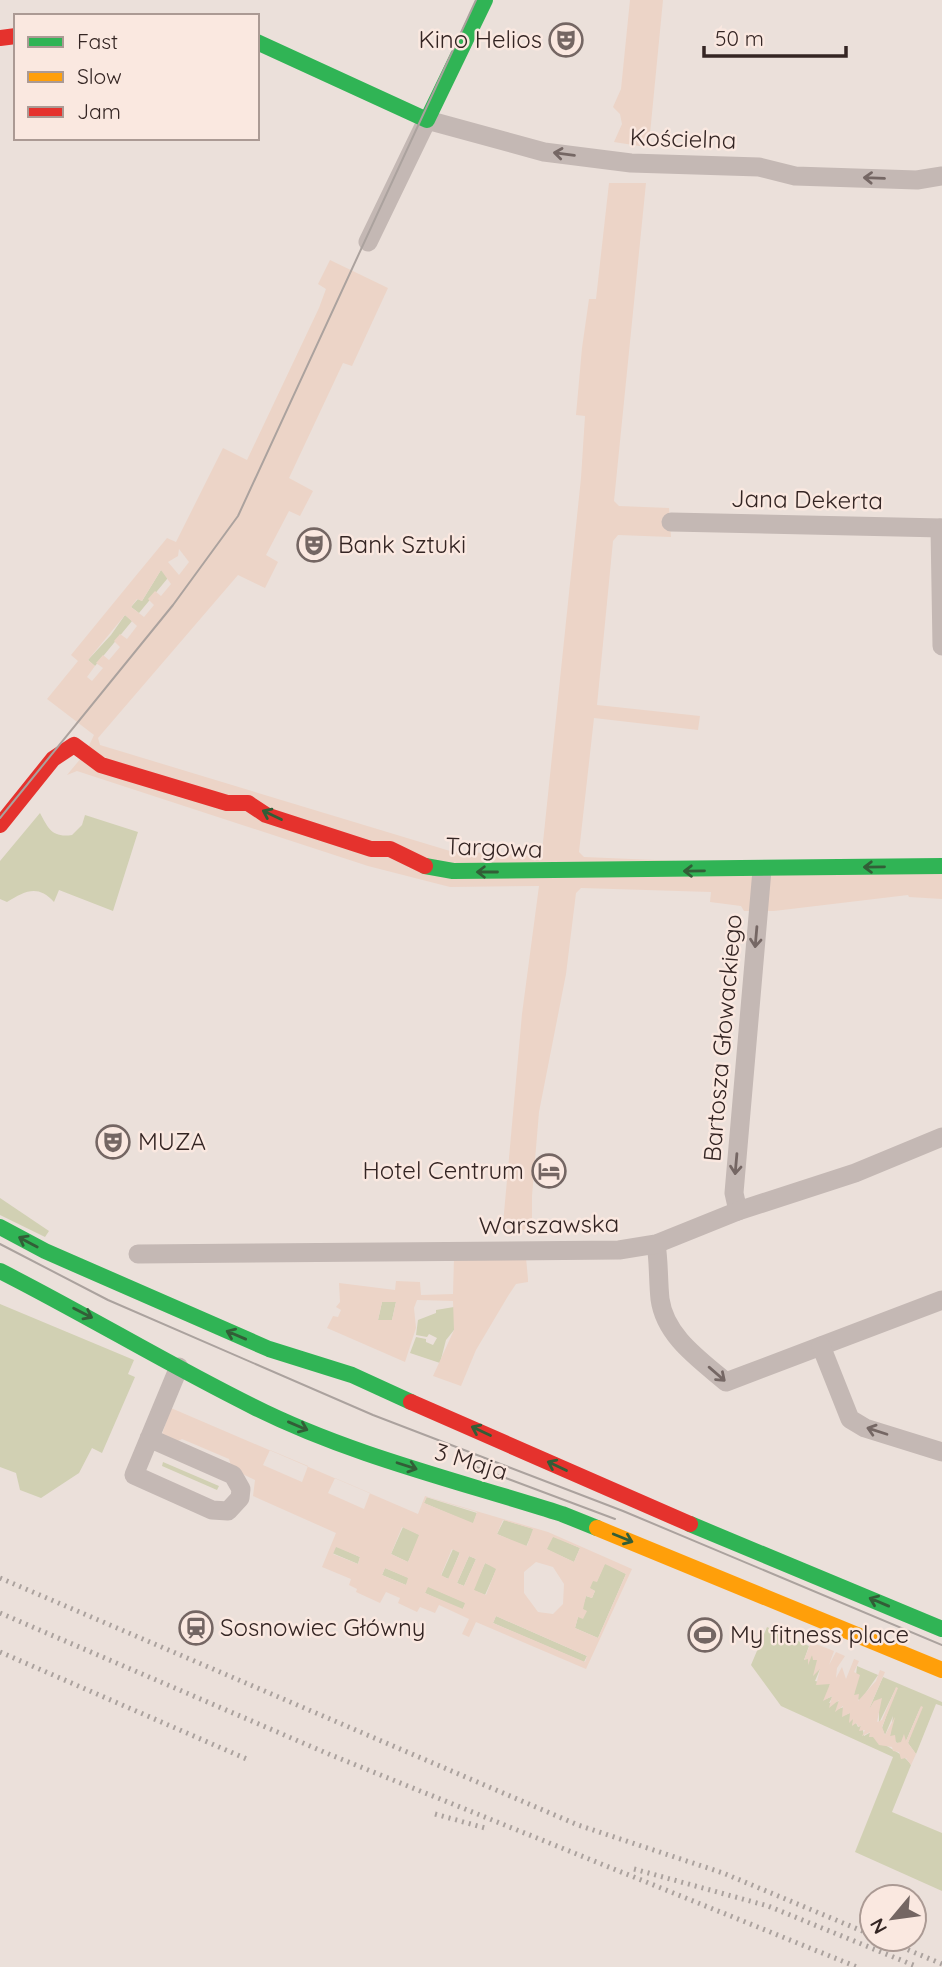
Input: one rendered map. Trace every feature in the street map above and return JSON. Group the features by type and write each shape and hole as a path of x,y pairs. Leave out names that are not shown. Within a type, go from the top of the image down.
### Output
{"main road":[{"path":"259,43 427,120 485,0"},
{"name":"Targowa","path":"0,825 53,759 74,745 101,765 227,803 242,800 255,804 266,815 371,849 386,846 398,850 410,862 434,869 540,872 942,866"},
{"name":"3 Maja","path":"0,1227 45,1251 257,1344 352,1375 600,1486 942,1629"},
{"name":"3 Maja","path":"0,1271 105,1324 253,1407 342,1445 562,1514 942,1670"}],"street":[{"name":"Kościelna","path":"427,120 544,152 631,163 759,167 795,176 908,180 942,176"},
{"path":"368,242 427,120"},
{"name":"Jana Dekerta","path":"671,522 941,528"},
{"path":"941,528 942,646"},
{"name":"Bartosza Głowackiego","path":"738,1211 734,1193 762,870"},
{"name":"Warszawska","path":"138,1254 619,1250 656,1244 738,1211 855,1173 942,1137"},
{"path":"656,1244 660,1301 669,1326 679,1341 726,1382 942,1300"},
{"path":"821,1346 850,1419 865,1428 942,1452"},
{"path":"149,1438 233,1475 241,1489 235,1506 228,1511 212,1510 134,1475 149,1438 179,1367"}],"green space":[{"path":"161,570 168,575 167,579 139,613 131,607 138,599 142,601"},
{"path":"125,615 132,621 95,666 88,660"},
{"path":"40,813 48,827 65,836 72,835 82,825 85,815 138,832 113,911 59,890 54,902 37,891 26,892 7,902 0,899 0,861"},
{"path":"0,1198 49,1231 45,1237 0,1215"},
{"path":"382,1302 396,1302 392,1320 378,1320"},
{"path":"0,1304 134,1360 128,1374 135,1377 102,1453 92,1448 79,1473 41,1498 20,1490 16,1473 0,1467"},
{"path":"454,1307 454,1330 446,1340 440,1363 410,1353 416,1337 426,1339 426,1342 433,1345 437,1338 429,1334 427,1337 416,1335 418,1320 436,1313 436,1310"},
{"path":"163,1462 219,1486 217,1490 162,1466"},
{"path":"426,1497 477,1513 473,1524 424,1503"},
{"path":"504,1520 534,1529 526,1547 497,1534"},
{"path":"403,1527 420,1535 408,1562 391,1554"},
{"path":"553,1536 580,1548 574,1562 546,1549"},
{"path":"336,1546 360,1557 358,1564 332,1553"},
{"path":"453,1549 460,1552 449,1579 441,1576"},
{"path":"469,1556 476,1559 464,1586 457,1583"},
{"path":"485,1563 497,1568 485,1595 473,1590"},
{"path":"605,1563 626,1574 598,1638 575,1628 578,1617 586,1611 582,1609 586,1596 592,1598 595,1591 589,1588 593,1580 597,1581"},
{"path":"385,1568 409,1578 406,1585 382,1575"},
{"path":"427,1586 466,1603 462,1610 425,1593"},
{"path":"496,1616 587,1656 584,1662 493,1623"},
{"path":"767,1627 809,1646 804,1660 812,1655 818,1660 817,1666 820,1669 815,1681 830,1684 826,1699 833,1696 829,1703 840,1701 838,1709 844,1707 845,1715 850,1713 855,1719 852,1725 862,1725 864,1736 871,1732 907,1760 911,1765 892,1812 942,1833 942,1891 855,1852 893,1757 781,1706 751,1665"},
{"path":"857,1666 878,1675 860,1701 854,1695"},
{"path":"883,1677 942,1702 942,1706 936,1704 916,1754 908,1743 921,1706 906,1741 898,1744 890,1736 893,1716 885,1735 882,1728 896,1688 879,1723 879,1700 869,1709"}],"shaded area":[{"path":"630,0 663,0 649,144 652,148 614,142 622,124 620,114 613,107 621,89"},
{"path":"609,183 646,183 614,501 619,506 669,508 671,537 618,535 613,541 597,705 700,716 698,730 594,718 579,852 584,857 942,872 942,899 908,895 774,911 744,911 741,906 710,902 711,892 581,888 576,893 566,974 539,1112 532,1196 532,1224 537,1231 499,1228 503,1224 522,1014 539,886 450,887 368,866 77,771 67,775 86,752 94,735 47,699 78,661 71,655 134,578 167,538 176,542 223,448 247,460 319,308 326,289 318,284 330,260 388,288 352,366 343,363 289,478 313,491 300,516 289,511 266,555 278,562 265,588 238,575 98,738 100,745 450,851 537,856 542,852 581,478 585,416 576,415 582,348 589,299 596,299","holes":["179,549 189,562 179,575 168,562 178,556","161,570 171,584 161,596 155,591 148,599 154,605 144,617 131,607 137,599 142,601","125,615 137,626 127,639 120,634 114,641 120,647 109,660 103,655 96,663 103,668 92,681 87,677 95,666 88,660"]},
{"path":"454,1258 526,1258 528,1282 516,1284 508,1296 476,1350 461,1386 433,1376 454,1330 453,1301 417,1300 414,1308 416,1328 405,1362 327,1328 333,1316 338,1317 341,1310 336,1307 340,1302 339,1283 395,1290 396,1281 420,1282 421,1295 453,1294","holes":["382,1302 396,1302 392,1320 378,1320"]},
{"path":"171,1408 270,1450 263,1465 302,1482 308,1467 335,1478 328,1493 364,1509 370,1493 418,1514 425,1496 548,1532 632,1569 586,1669 476,1622 469,1637 462,1634 469,1619 439,1605 435,1613 420,1607 417,1612 398,1603 400,1598 386,1592 380,1603 356,1592 357,1589 349,1585 351,1579 322,1567 336,1533 253,1496 255,1480 232,1469 229,1459 182,1439 176,1442 162,1434","holes":["427,1497 477,1512 473,1523 424,1503","503,1520 533,1529 527,1546 497,1534","402,1527 419,1535 408,1562 391,1554","553,1537 580,1548 574,1562 547,1549","336,1547 360,1557 358,1564 333,1554","452,1549 460,1553 448,1579 441,1575","469,1556 476,1559 464,1586 457,1583","536,1562 553,1567 564,1584 563,1604 553,1614 538,1612 524,1593 524,1572","485,1563 496,1569 486,1595 474,1590","605,1564 626,1574 598,1638 575,1628 578,1617 583,1619 587,1611 583,1609 586,1596 592,1598 595,1591 590,1588 593,1581 597,1582","385,1568 408,1578 406,1585 382,1575","428,1587 465,1603 463,1609 425,1593","496,1616 587,1656 585,1662 493,1623"]},
{"path":"811,1642 834,1651 829,1665 836,1652 845,1656 837,1668 836,1678 842,1667 846,1679 854,1659 859,1661 854,1672 860,1675 854,1695 859,1694 858,1701 876,1681 880,1670 885,1672 869,1709 874,1701 882,1698 877,1722 882,1720 896,1687 898,1688 882,1727 885,1735 895,1717 890,1736 895,1735 896,1743 901,1742 904,1734 906,1741 921,1706 923,1707 908,1743 916,1754 911,1765 906,1758 901,1759 899,1752 893,1751 892,1747 879,1745 873,1737 869,1737 870,1732 862,1736 865,1730 859,1731 861,1725 859,1727 856,1723 852,1726 853,1719 849,1723 850,1713 842,1717 843,1706 835,1712 839,1700 829,1708 832,1696 823,1701 830,1684 816,1685 820,1669 813,1676 817,1660 813,1660 812,1655 808,1665 808,1659 804,1660"}],"tram line":[{"path":"0,818 173,605 238,516 476,0"},
{"path":"0,1244 108,1300 373,1415 623,1511 942,1645"},
{"path":"471,1465 615,1519"}],"railway":[{"path":"0,1578 578,1825 723,1873 858,1929"},
{"path":"0,1613 331,1755 857,1967"},
{"path":"0,1652 249,1760"},
{"path":"435,1814 485,1828"},
{"path":"634,1869 768,1906 918,1967"},
{"path":"916,1953 942,1964"}],"traffic: fast":[{"path":"259,43 427,120 485,0"},
{"path":"425,866 453,871 942,866"},
{"path":"0,1227 45,1251 269,1349 352,1375 411,1402"},
{"path":"0,1271 220,1390 289,1423 366,1453 562,1514 597,1528"},
{"path":"690,1524 942,1629"}],"traffic: slow":[{"path":"597,1528 942,1670"}],"traffic: jam":[{"path":"0,38 14,36"},
{"path":"0,825 53,759 74,745 101,765 227,803 248,803 266,815 371,849 390,849 425,866"},
{"path":"411,1402 690,1524"}],"place":[{"name":"Kino Helios","path":"566,40"},
{"name":"Bank Sztuki","path":"314,545"},
{"name":"MUZA","path":"113,1142"},
{"name":"Hotel Centrum","path":"549,1171"},
{"name":"Sosnowiec Główny","path":"196,1628"},
{"name":"My fitness place","path":"705,1635"}]}
